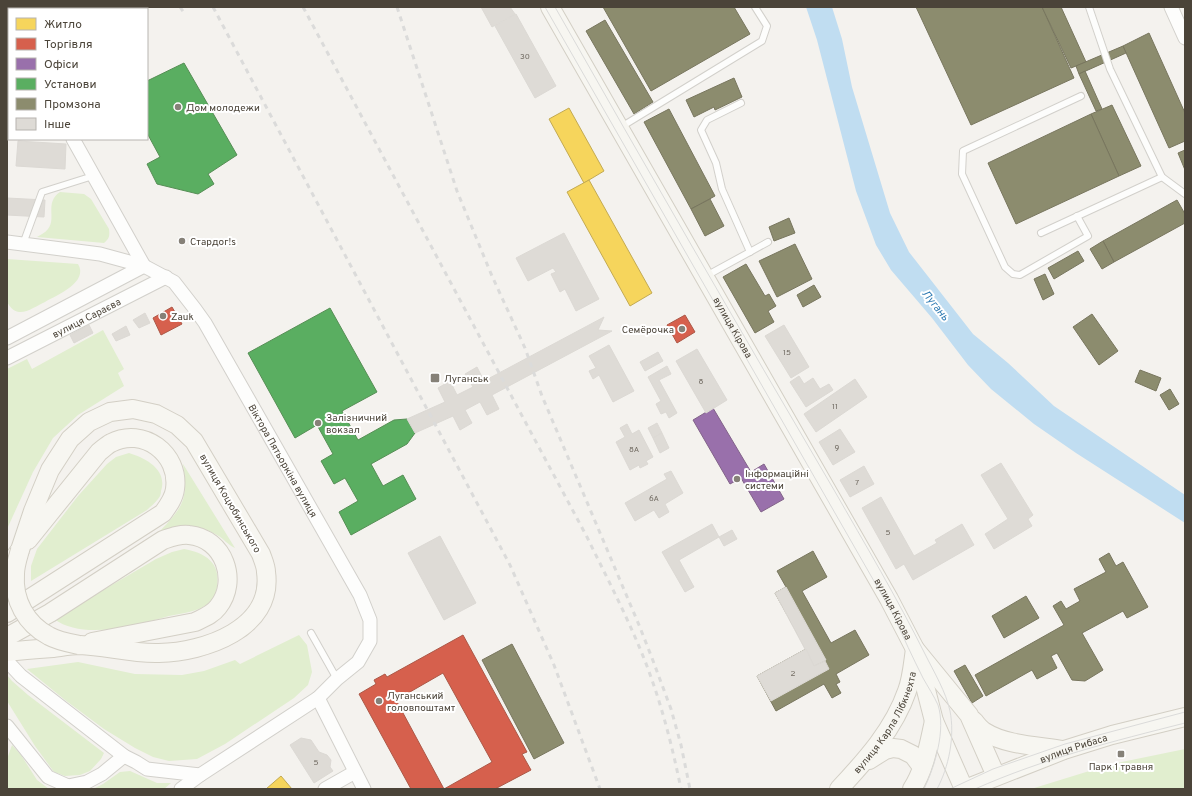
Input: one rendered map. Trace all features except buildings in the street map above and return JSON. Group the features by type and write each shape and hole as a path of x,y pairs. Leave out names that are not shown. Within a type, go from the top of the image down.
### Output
{"street":[{"name":"вулиця Кірова","path":"550,7 885,592 915,649 969,715 996,776"},
{"path":"1171,7 1185,38"},
{"path":"7,338 144,266 74,140"},
{"name":"Віктора Пятьоркіна вулиця","path":"7,242 100,254 144,266 174,282 205,323 360,595 370,620 370,641 358,662 337,678 318,698 181,789"},
{"path":"7,250 23,244"},
{"name":"вулиця Сараєва","path":"7,358 166,277"},
{"name":"вулиця Коцюбинського","path":"7,567 20,550 33,511 50,470 70,439 89,422 110,412 133,409 156,414 177,425 194,441 261,554 266,571 267,588 262,605 252,620 218,642 193,649 159,653 139,653 79,645 7,652"},
{"path":"7,612 152,521 163,513 171,502 175,489 175,475 171,462 163,451 152,442 138,438 124,438 111,443 99,452 20,550 15,573 15,588 18,600 25,614 37,629 50,637 79,645 195,622 208,616 218,608 225,597 228,584 228,571 224,558 215,547 204,539 190,534 176,535 163,540 50,613 7,637"},
{"name":"вулиця Кірова","path":"915,649 934,720 965,789"},
{"name":"вулиця Карла Лібкнехта","path":"839,789 864,762 892,724 908,690 915,649"},
{"path":"7,661 21,676 124,756 146,769 200,775"},
{"path":"318,698 364,789"},
{"path":"969,715 984,732 998,738 1064,750"},
{"name":"вулиця Рибаса","path":"965,789 1064,750 1112,735 1185,717"},
{"path":"912,789 917,782 922,767 934,720"},
{"path":"7,726 48,777 68,786 87,782 102,774 124,756"},
{"path":"864,762 885,750 893,748 901,749 913,755 922,767"},
{"path":"325,789 355,772"}],"lane":[{"path":"620,128 762,41 767,26 755,7"},
{"path":"1089,7 1110,69 1162,177 1185,194"},
{"path":"1077,216 1088,236 1020,275 1013,274 1005,266 962,174 963,151 1081,96"},
{"path":"741,103 707,120 701,130 716,163 722,189 750,252"},
{"path":"23,244 42,192 93,176"},
{"path":"1041,232 1162,177"},
{"path":"704,276 768,242"},
{"path":"311,633 337,678"}],"green space":[{"path":"60,192 84,194 91,199 109,229 109,237 106,242 37,237 48,229 51,220 53,201 55,196"},
{"path":"7,259 78,264 80,271 79,277 76,282 64,292 29,310 19,312 12,308 7,302"},
{"path":"103,330 124,369 118,373 124,386 78,415 53,438 33,472 7,529 7,369 27,359 32,369"},
{"path":"129,453 142,458 154,466 158,471 162,484 159,498 147,510 31,581 31,566 37,549 78,496 107,464 116,457"},
{"path":"183,464 235,548 210,531 196,527 182,526 160,531 174,515 182,501 185,486"},
{"path":"184,549 205,556 214,565 218,578 217,587 212,600 205,606 190,612 126,627 111,629 80,629 66,626 54,619 156,559 172,552"},
{"path":"299,635 307,645 312,672 308,685 294,698 225,744 197,759 169,761 153,757 135,748 104,729 27,669 78,662 135,674 182,675 204,671 235,660 240,664"},
{"path":"7,675 28,695 104,753 101,759 90,771 80,775 65,776 54,772 35,746 7,701"},
{"path":"12,745 21,755 37,780 49,789 7,789 7,759"},
{"name":"Парк 1 травня","path":"1185,749 1185,789 1031,789 1112,764"},
{"path":"130,771 157,783 171,783 164,789 93,789 120,772"}],"water":[{"name":"Лугань","path":"806,7 832,7 842,39 852,87 890,213 909,252 973,334 1008,363 1054,406 1185,495 1185,523 1076,453 1034,424 991,389 968,365 932,318 891,270 876,245 856,191 817,40"}],"tram line":[{"path":"545,7 894,616 904,640 938,705 941,725 940,736 932,770 924,789"},
{"path":"555,7 869,551 903,612 939,682 946,697 950,711 952,731 948,761 937,789"},
{"path":"950,789 993,769 1065,744 1185,712"},
{"path":"975,789 1000,778 1052,760 1105,744 1185,723"}],"railway":[{"path":"180,7 185,14"},
{"path":"213,7 510,565 554,665 600,789"},
{"path":"303,7 587,537 617,598 645,661 656,692 670,740 681,789"},
{"path":"397,7 457,191 492,276 525,348 542,396 652,658 671,709 681,745 690,789"}],"place":[{"name":"Дом молодежи","path":"178,107"},
{"name":"Стардог!s","path":"182,241"},
{"name":"Zauk","path":"163,316"},
{"name":"Семёрочка","path":"682,329"},
{"name":"Луганськ","path":"435,378"},
{"name":"Залізничний вокзал","path":"318,423"},
{"name":"Інформаційні системи","path":"737,479"},
{"name":"Луганський головпоштамт","path":"379,701"},
{"name":"Парк 1 травня","path":"1121,754"}]}
